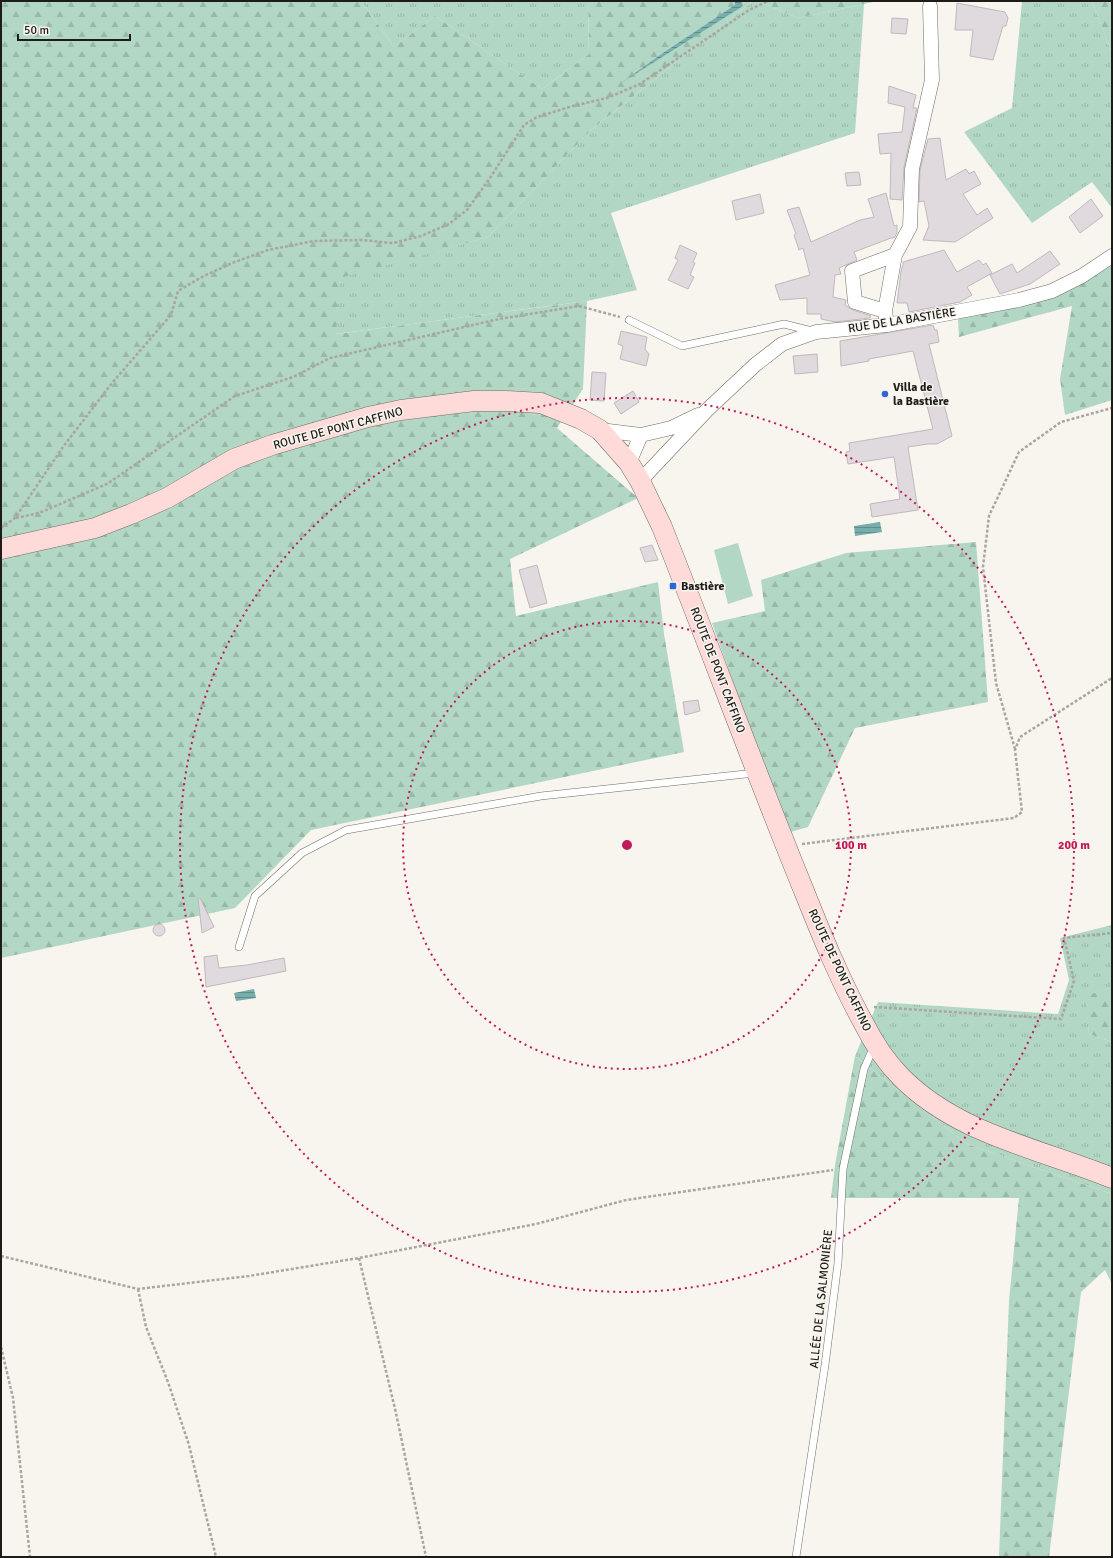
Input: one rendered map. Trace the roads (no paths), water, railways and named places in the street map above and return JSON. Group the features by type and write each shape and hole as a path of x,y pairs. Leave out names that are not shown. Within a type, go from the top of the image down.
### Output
{"street":[{"path":"887,325 885,311 895,255 910,227 912,169 932,80 930,6"},
{"path":"885,311 855,302 852,271 895,255"},
{"name":"RUE DE LA BASTIÈRE","path":"707,410 755,365 782,344 816,332 887,325 1019,300 1052,291 1082,276 1112,256"},
{"name":"ROUTE DE PONT CAFFINO","path":"1,549 95,528 167,498 234,459 266,447 401,410 474,401 506,401 541,403 581,419 600,430 629,464 640,481 662,526 757,772 832,960 876,1047 901,1077 930,1102 970,1125 1112,1178"},
{"path":"600,430 641,435 671,428 707,410"},
{"path":"640,481 707,410"},
{"path":"629,464 641,435"}],"lane":[{"path":"629,320 682,346 784,324 816,332"},
{"path":"239,947 255,896 302,853 346,830 541,796 757,772"},
{"name":"ALLÉE DE LA SALMONIÈRE","path":"796,1557 824,1373 838,1263 843,1169 864,1069 871,1053 876,1047"}],"water":[{"path":"735,1 741,1 743,6 621,83 735,5"},
{"path":"880,522 882,532 855,536 854,526"},
{"path":"254,989 256,998 236,1001 234,993"}],"place":[{"name":"Villa de la Bastière","path":"885,394"},
{"name":"Bastière","path":"673,586"}]}
